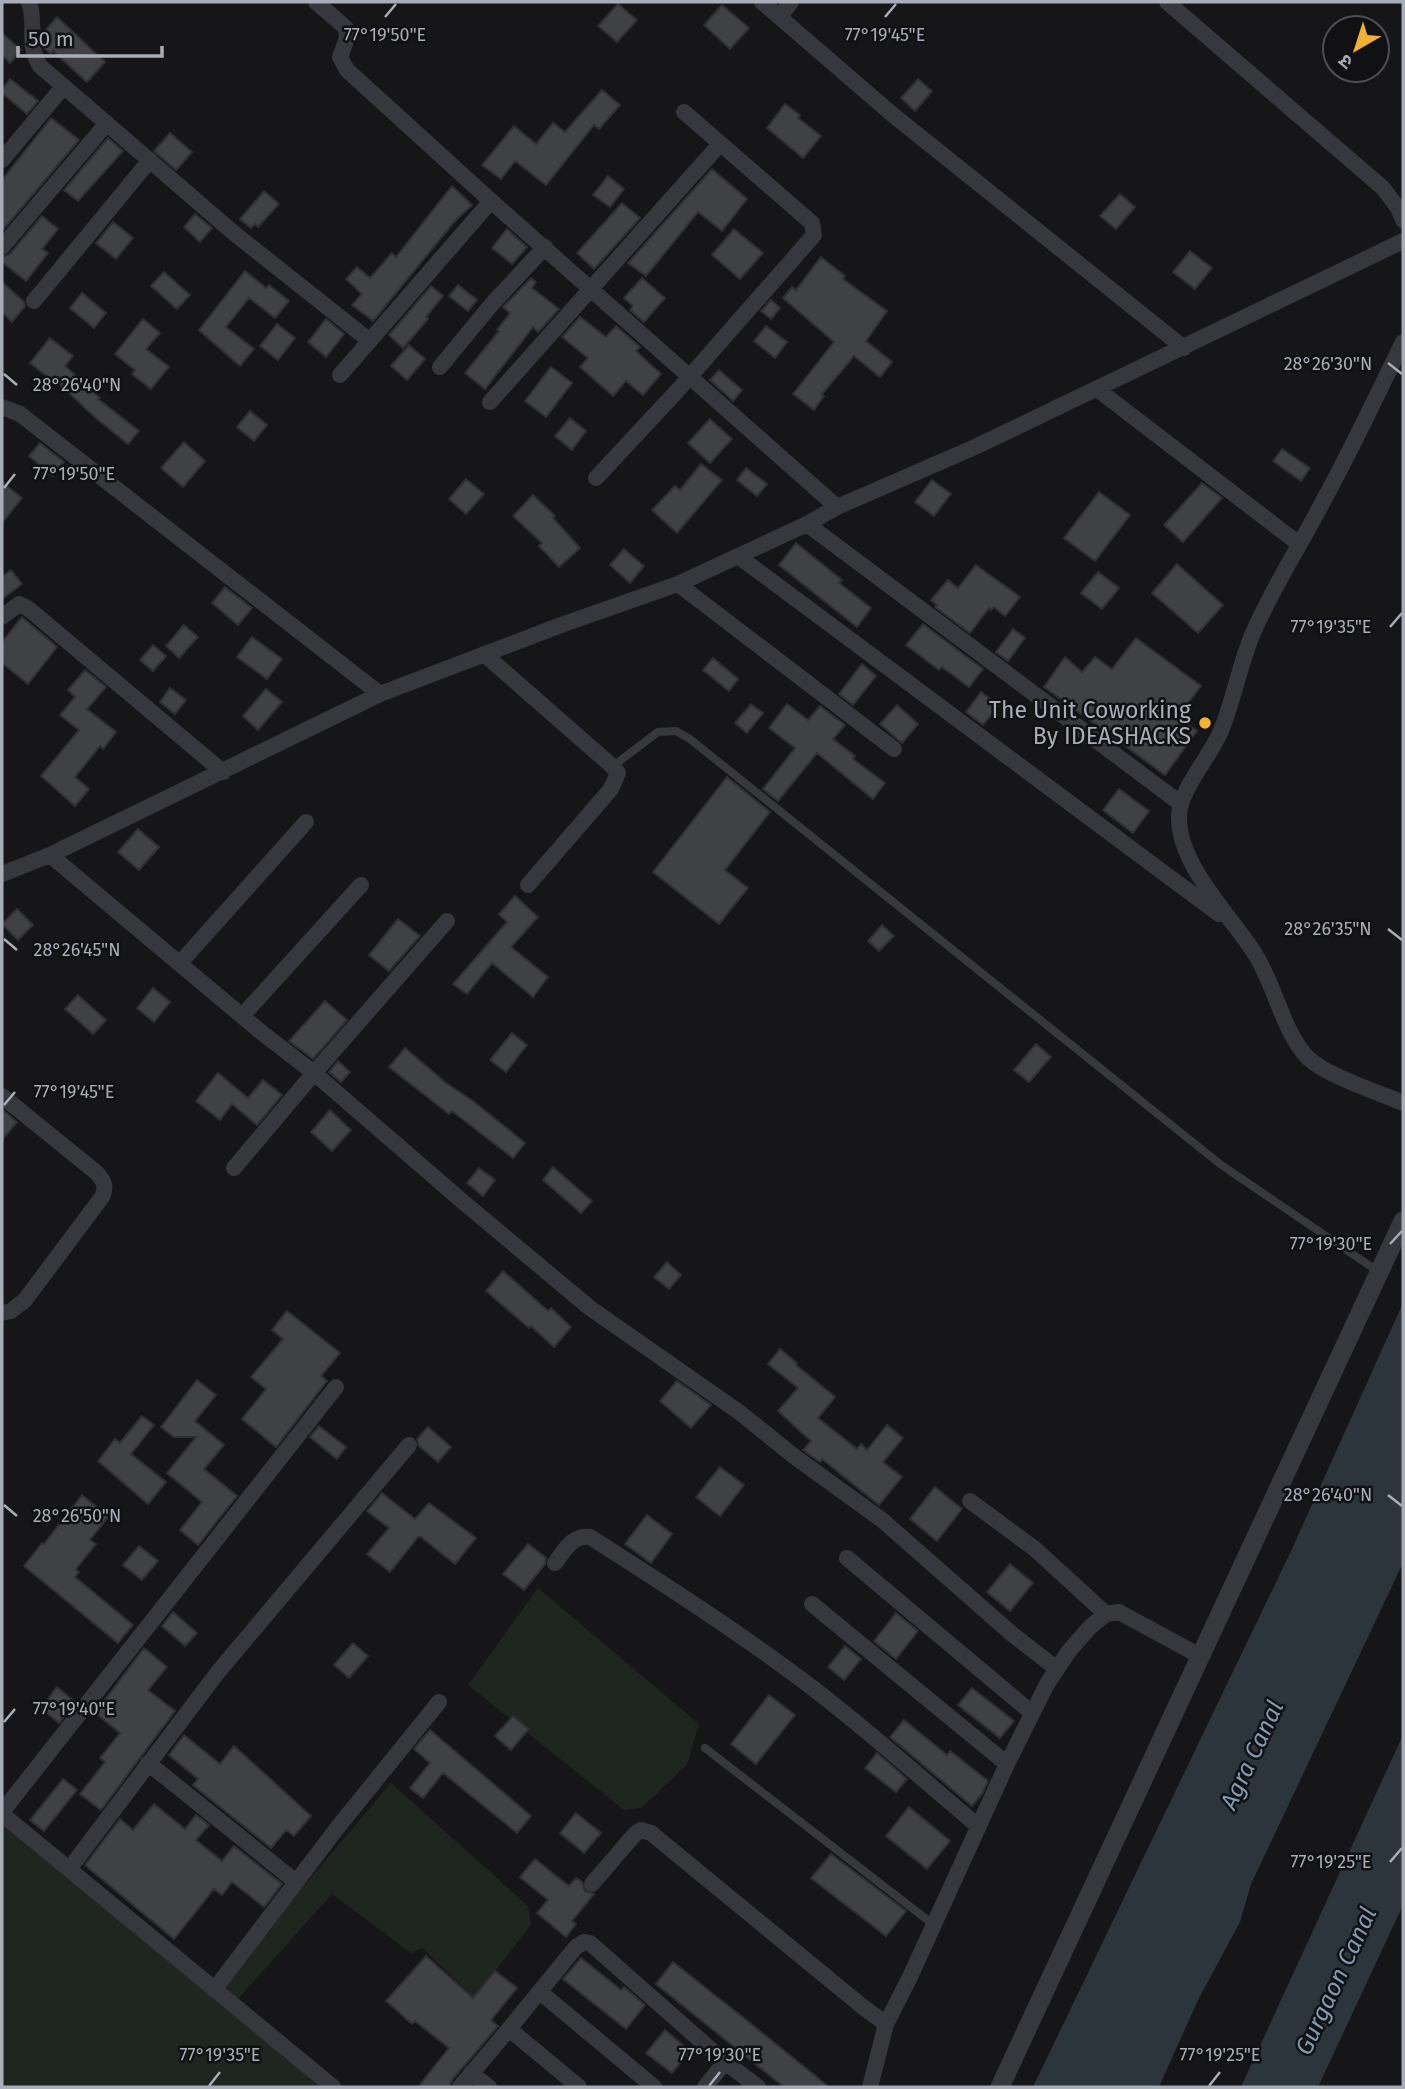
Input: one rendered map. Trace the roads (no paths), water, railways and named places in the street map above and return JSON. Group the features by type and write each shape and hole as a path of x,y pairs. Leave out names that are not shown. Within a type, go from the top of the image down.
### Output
{"street":[{"path":"29,2 32,15 32,50 40,66 235,234 370,341"},
{"path":"316,2 346,28 347,38 340,57 343,66 491,201 837,507"},
{"path":"762,2 893,115 1184,348"},
{"path":"780,16 791,2"},
{"path":"1167,2 1376,181 1391,197 1403,220"},
{"path":"2,160 63,88"},
{"path":"596,478 690,376 814,234 812,223 684,112"},
{"path":"2,247 107,123"},
{"path":"490,402 720,144"},
{"path":"34,302 150,160"},
{"path":"341,375 491,201"},
{"path":"2,874 50,855 380,694 678,584 807,524 837,507 975,447 1403,242"},
{"path":"440,367 545,247"},
{"path":"1403,342 1252,636 1227,718 1180,803 1178,819 1193,863 1210,894 1256,956 1294,1037 1307,1056 1319,1066 1403,1103"},
{"path":"1097,389 1299,544"},
{"path":"2,407 20,414 380,694"},
{"path":"807,524 1180,803"},
{"path":"738,556 1233,925"},
{"path":"678,584 894,749"},
{"path":"2,617 19,604 29,609 223,772"},
{"path":"484,654 618,773 611,789 528,885"},
{"path":"180,963 306,822"},
{"path":"50,855 314,1073 590,1308 739,1412 795,1457 882,1520 1012,1634 1057,1669"},
{"path":"242,1016 361,885"},
{"path":"234,1168 447,921"},
{"path":"2,1096 97,1172 106,1190 103,1198 25,1300 11,1311 2,1313"},
{"path":"1000,2087 1403,1221"},
{"path":"332,2087 2,1813 335,1387"},
{"path":"70,1868 218,1672 409,1445"},
{"path":"970,1500 1035,1549 1106,1614"},
{"path":"555,1563 574,1541 583,1536 590,1537 659,1581 810,1686 978,1826"},
{"path":"847,1558 1032,1713"},
{"path":"812,1604 1007,1763"},
{"path":"870,2087 886,2024 1007,1763 1057,1669 1090,1626 1106,1614 1119,1612 1200,1656"},
{"path":"214,1990 439,1702"},
{"path":"148,1763 296,1882"},
{"path":"592,1884 635,1834 641,1830 651,1833 886,2024"},
{"path":"460,2087 576,1947 584,1942 590,1943 725,2062 758,2087"},
{"path":"540,1992 654,2087"},
{"path":"509,2029 579,2087"},
{"path":"705,2087 725,2062"},
{"path":"471,2073 489,2087"}],"lane":[{"path":"612,766 658,732 676,731 690,739 1210,1156 1380,1272"},
{"path":"705,1748 934,1925"}],"water":[{"name":"Agra Canal","path":"1403,1303 1403,1563 1251,1884 1240,1922 1198,2000 1159,2087 1033,2087 1292,1549"},
{"name":"Gurgaon Canal","path":"1403,1735 1403,1905 1318,2087 1241,2087"}],"place":[{"name":"The Unit Coworking By IDEASHACKS","path":"1205,723"}]}
